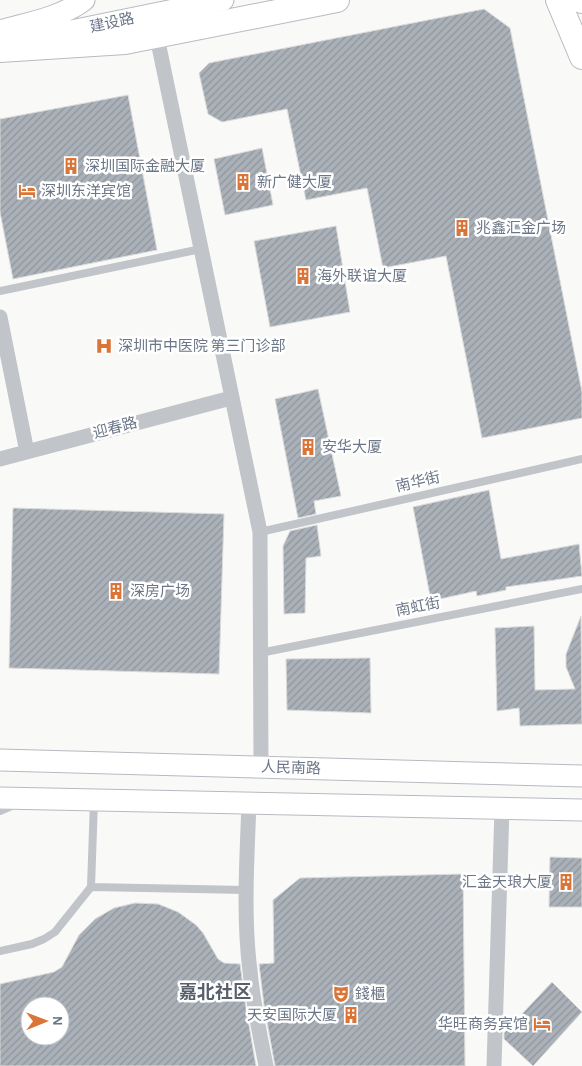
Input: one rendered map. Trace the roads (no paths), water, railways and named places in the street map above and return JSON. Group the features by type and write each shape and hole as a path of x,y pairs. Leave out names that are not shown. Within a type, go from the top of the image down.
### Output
{"main road":[{"path":"0,31 53,16 75,7 84,0"},
{"name":"建设路","path":"0,46 223,0"},
{"path":"0,50 101,44 157,37 337,0"},
{"path":"568,3 582,57"},
{"name":"人民南路","path":"0,760 582,776"},
{"path":"0,798 582,810"}],"street":[{"path":"157,37 260,532 261,767"},
{"path":"0,318 27,452"},
{"name":"迎春路","path":"0,459 231,398"},
{"path":"250,803 246,890 247,934 250,973 266,1066"},
{"path":"494,1066 502,808"}],"lane":[{"path":"0,291 201,249"},
{"name":"南华街","path":"260,532 582,459"},
{"name":"南虹街","path":"260,652 582,589"},
{"path":"0,811 30,798"},
{"path":"0,951 32,944 55,932 91,887 94,800"},
{"path":"91,887 246,890"}],"place":[{"name":"深圳国际金融大厦","path":"71,166"},
{"name":"新广健大厦","path":"243,182"},
{"name":"深圳东洋宾馆","path":"27,191"},
{"name":"兆鑫汇金广场","path":"462,228"},
{"name":"海外联谊大厦","path":"303,276"},
{"name":"深圳市中医院 第三门诊部","path":"104,346"},
{"name":"安华大厦","path":"308,447"},
{"name":"深房广场","path":"116,591"},
{"name":"汇金天琅大厦","path":"566,882"},
{"name":"錢櫃","path":"341,994"},
{"name":"天安国际大厦","path":"351,1015"},
{"name":"华旺商务宾馆","path":"542,1024"}],"district":[{"name":"嘉北社区","path":"215,993"}]}
